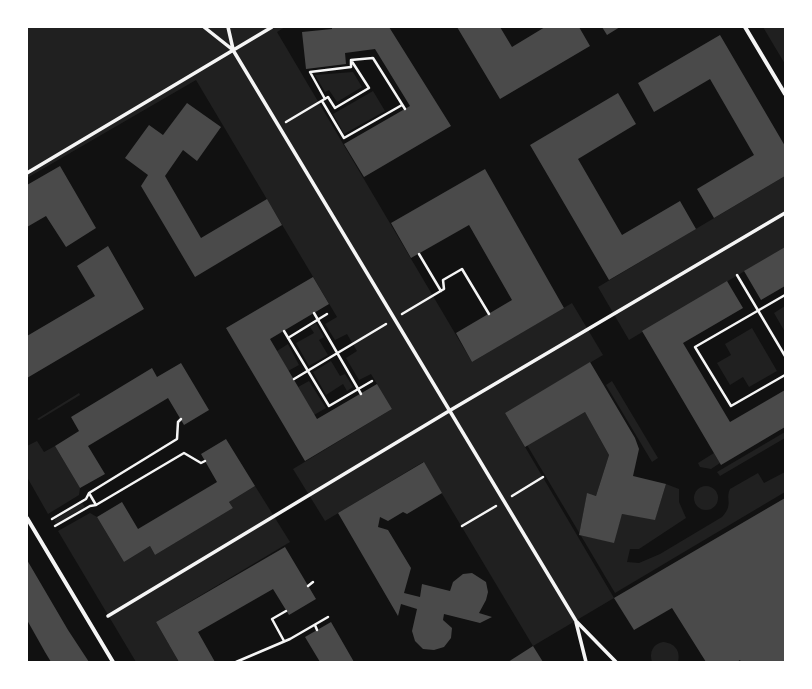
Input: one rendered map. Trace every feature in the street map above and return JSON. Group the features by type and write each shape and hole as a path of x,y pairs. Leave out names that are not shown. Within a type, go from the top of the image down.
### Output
{"street":[{"path":"204,27 233,50"},
{"path":"228,27 233,50 236,56 576,621 616,662"},
{"path":"27,173 272,27"},
{"path":"745,27 785,94"},
{"path":"108,616 449,411 785,213"},
{"path":"27,518 113,662"},
{"path":"576,621 586,662"}],"path":[{"path":"352,60 373,58 405,109"},
{"path":"279,126 328,97 335,108 369,88 352,60"},
{"path":"325,99 310,72 351,68 352,60"},
{"path":"322,101 344,138 402,105"},
{"path":"419,254 441,291"},
{"path":"737,275 785,356"},
{"path":"785,296 695,346 731,406 785,375"},
{"path":"314,313 361,394"},
{"path":"288,338 327,314"},
{"path":"284,331 329,406 372,380"},
{"path":"52,519 86,499 89,493 177,439 178,422 181,419"},
{"path":"56,526 90,506 96,506 184,453 201,463 205,461"},
{"path":"89,493 96,506"},
{"path":"308,586 313,582"},
{"path":"284,641 272,619 286,610"},
{"path":"236,662 284,641 328,617"},
{"path":"315,625 317,630"}],"shaded area":[{"path":"27,27 285,27 277,32 472,362 572,303 603,355 505,413 614,598 533,646 423,462 325,521 293,469 392,409 371,374 359,380 346,358 357,351 347,334 335,340 325,324 337,317 196,80 27,178"},
{"path":"763,27 785,27 785,64"},
{"path":"353,72 362,87 337,102 329,90 325,92 315,75"},
{"path":"373,91 385,111 344,134 333,114"},
{"path":"785,176 785,247 629,340 598,287"},
{"path":"785,306 785,332 774,313"},
{"path":"316,323 324,337 319,340 328,355 309,366 296,343 314,333 310,327"},
{"path":"752,328 777,371 749,387 743,377 730,385 717,363 731,355 725,344"},
{"path":"288,344 299,365 288,371 277,351"},
{"path":"331,361 340,376 345,374 353,387 347,391 343,384 326,395 313,372"},
{"path":"309,381 326,408 314,415 298,387"},
{"path":"612,381 658,458 652,462 606,385"},
{"path":"79,393 80,395 39,420 37,419"},
{"path":"585,412 609,455 596,496 587,494 579,533 527,445"},
{"path":"785,432 785,438 720,476 717,472"},
{"path":"37,441 44,452 55,446 80,488 79,495 48,514 27,477 27,446"},
{"path":"714,453 720,463 711,469 700,467 698,463"},
{"path":"785,472 785,492 615,593 581,535 613,542 622,514 655,519 666,484 679,489 679,502 686,518 639,549 630,549 627,562 639,563 660,554 722,517 728,509 728,496 730,489 758,473 764,483"},
{"path":"255,486 290,542 156,622 179,662 136,662 58,531 90,513 97,517 124,562 150,546 155,555 233,508 229,502"},
{"path":"706,486 715,489 718,498 715,507 706,510 697,507 694,498 697,489"},
{"path":"82,503 85,507 56,524 54,520"},
{"path":"663,642 676,648 679,658 678,662 652,662 651,655 654,647"}],"building":[{"path":"332,27 389,27 451,126 364,177 344,144 410,106 375,49 345,53 346,64 306,69 302,32 332,29"},
{"path":"457,27 500,27 512,47 545,27 579,27 590,46 500,99"},
{"path":"602,27 620,27 607,35"},
{"path":"720,35 785,146 785,176 714,218 697,189 754,155 710,79 654,112 638,83"},
{"path":"618,93 636,124 578,159 622,235 680,201 696,229 609,280 530,145"},
{"path":"187,103 221,127 197,161 183,150 165,176 201,238 267,199 282,225 195,277 141,186 148,175 125,158 149,125 163,135"},
{"path":"60,166 96,228 66,247 46,216 27,227 27,185"},
{"path":"485,169 564,308 472,362 456,333 512,300 469,225 411,258 391,223"},
{"path":"108,246 144,309 27,378 27,336 95,296 77,266"},
{"path":"785,247 785,286 761,300 744,271"},
{"path":"313,277 329,304 270,339 317,419 377,384 392,409 305,461 226,328"},
{"path":"727,281 743,308 683,343 730,422 785,390 785,427 721,465 642,331"},
{"path":"590,362 635,438 639,449 633,476 666,484 655,520 622,514 614,543 579,535 587,493 596,496 609,455 585,412 525,447 505,413"},
{"path":"181,363 209,410 184,425 168,398 88,446 105,474 80,488 55,446 79,431 71,417 152,368 157,377"},
{"path":"226,439 255,486 229,502 233,508 155,555 150,546 124,562 97,517 122,502 138,529 217,482 201,454"},
{"path":"424,462 442,493 407,514 403,512 388,521 380,517 378,527 388,530 411,568 404,593 420,597 422,584 450,591 453,582 463,574 472,573 486,582 488,592 486,600 479,613 492,617 480,623 444,614 443,620 452,628 451,638 444,647 434,650 423,649 415,641 412,631 417,609 401,604 398,616 338,513"},
{"path":"785,498 785,662 741,662 740,660 737,662 706,662 672,608 634,630 614,598"},
{"path":"285,547 316,599 289,615 273,589 198,632 215,662 179,662 156,622"},
{"path":"27,560 68,630 89,662 51,662 27,620"},
{"path":"331,622 354,662 320,662 305,637"},
{"path":"533,646 543,662 508,662"}]}
